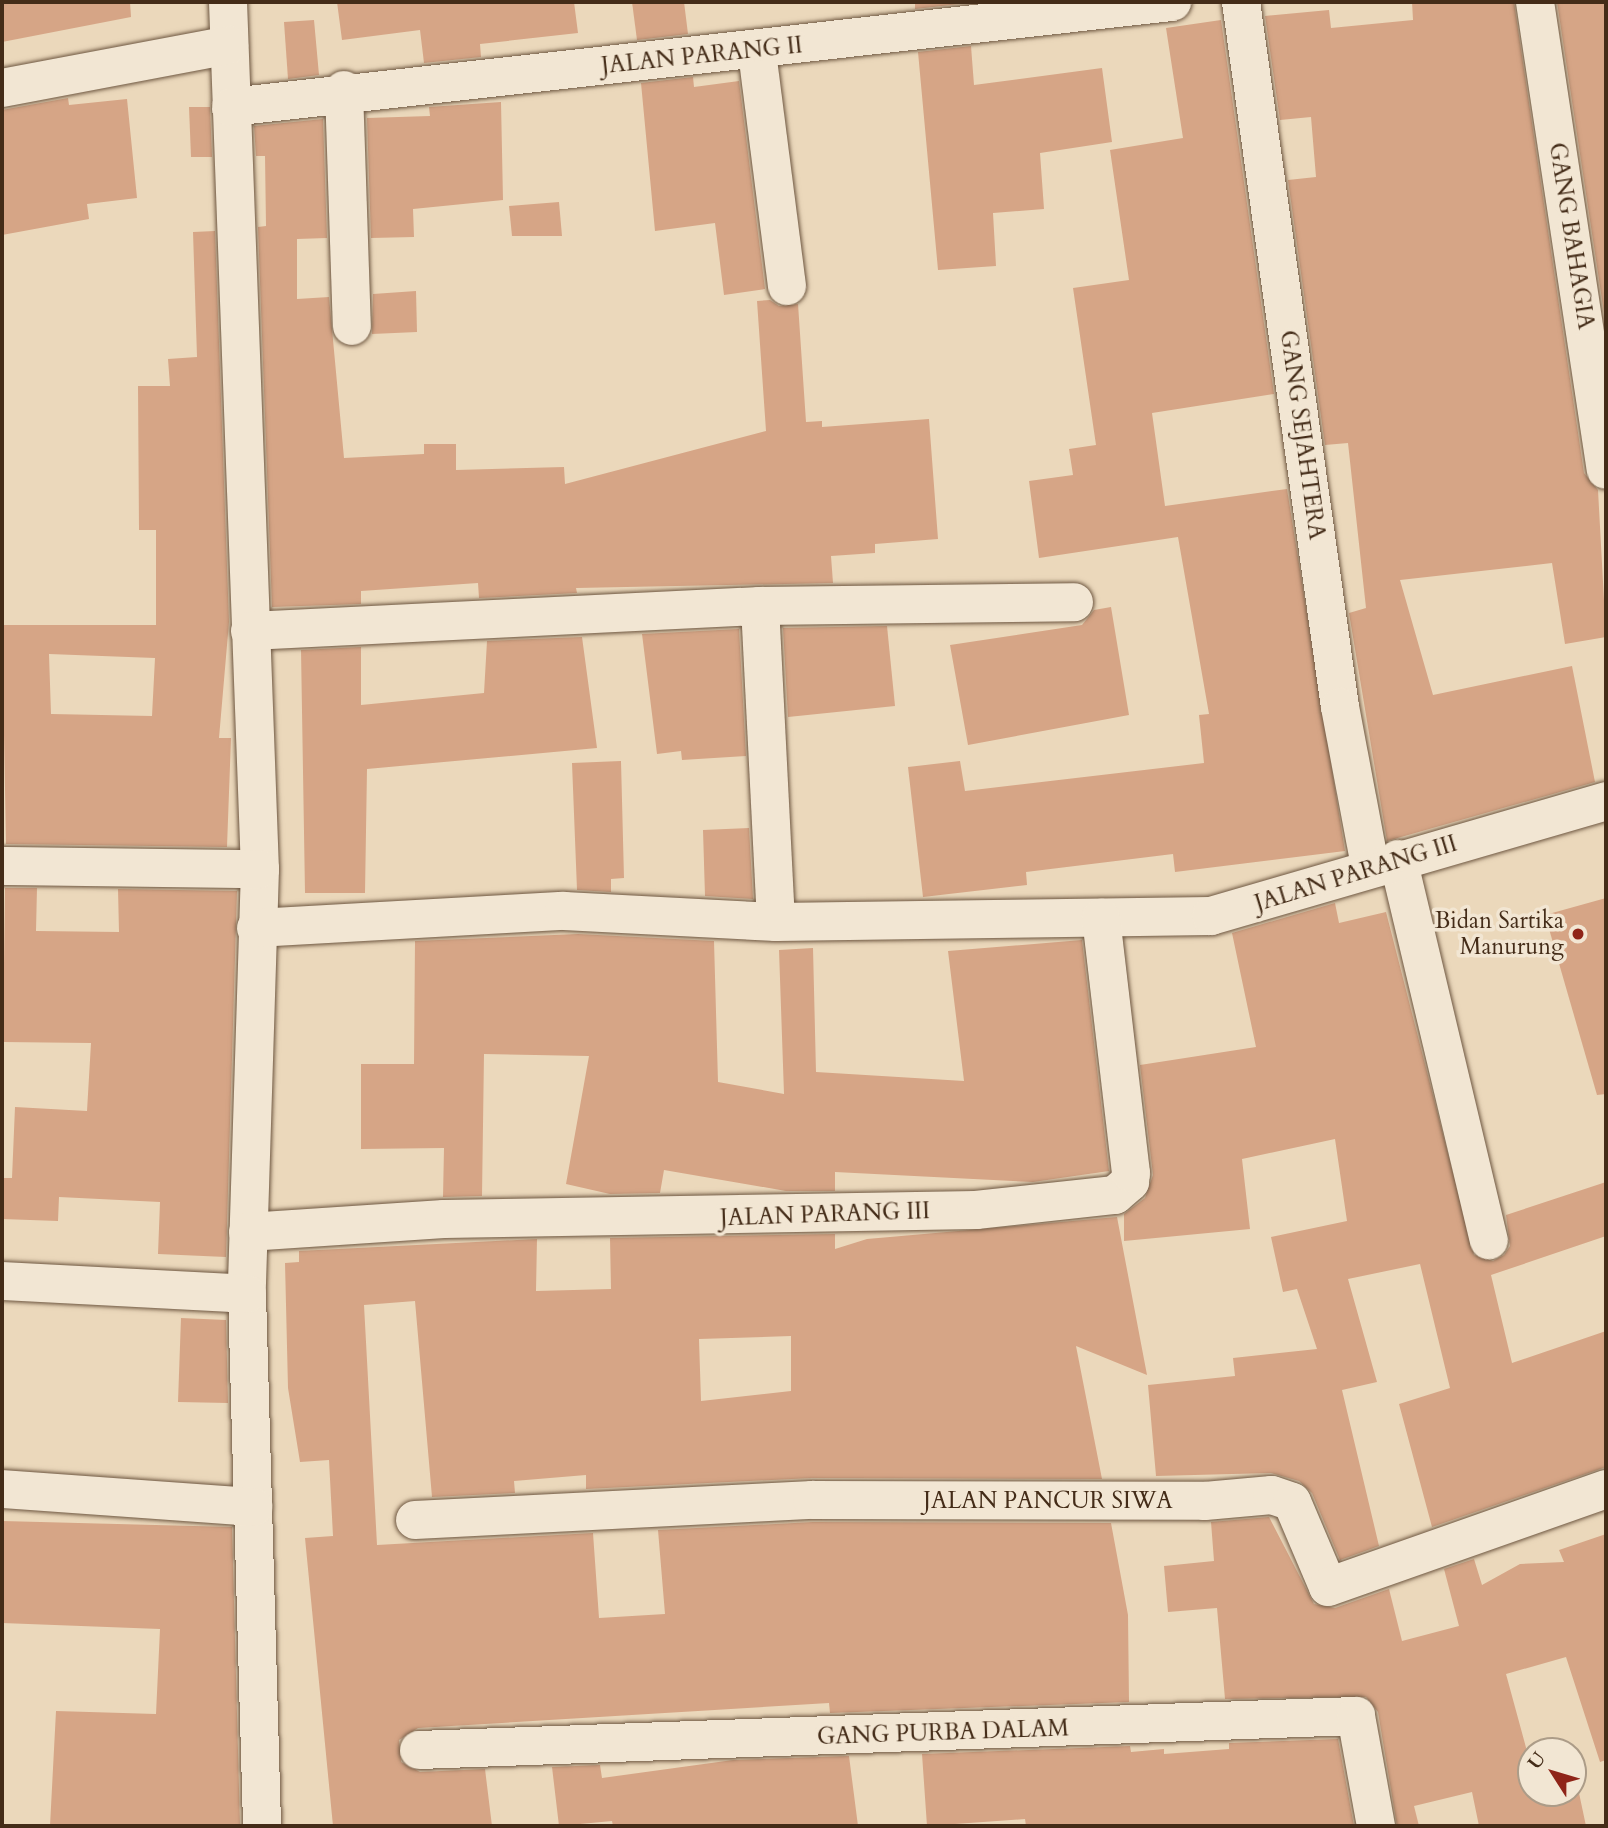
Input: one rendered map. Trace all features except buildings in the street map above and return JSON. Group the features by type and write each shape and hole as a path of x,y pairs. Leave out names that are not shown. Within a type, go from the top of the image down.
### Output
{"street":[{"path":"228,2 260,869 256,928 247,1294 262,1826"},
{"name":"JALAN PARANG II","path":"231,107 344,90 757,52 1172,2"},
{"name":"GANG SEJAHTERA","path":"1241,2 1340,707 1489,1240"},
{"name":"GANG BAHAGIA","path":"1535,2 1606,470"},
{"path":"2,88 229,45"},
{"path":"757,52 787,286"},
{"path":"344,90 352,326"},
{"path":"250,631 760,606 1074,602"},
{"path":"760,606 776,922"},
{"name":"JALAN PARANG III","path":"248,1232 444,1219 976,1210 1115,1195 1130,1182 1131,1173 1094,918 1211,916 1294,897 1384,862 1606,801"},
{"path":"2,866 260,869"},
{"path":"256,928 564,911 776,922 1094,918"},
{"path":"2,1281 247,1294"},
{"path":"2,1489 253,1507"},
{"name":"JALAN PANCUR SIWA","path":"415,1520 811,1500 1205,1501 1272,1495 1292,1503 1328,1587 1606,1489"},
{"name":"GANG PURBA DALAM","path":"419,1750 1356,1716 1376,1826"}],"place":[{"name":"Bidan Sartika Manurung","path":"1578,934"}]}
